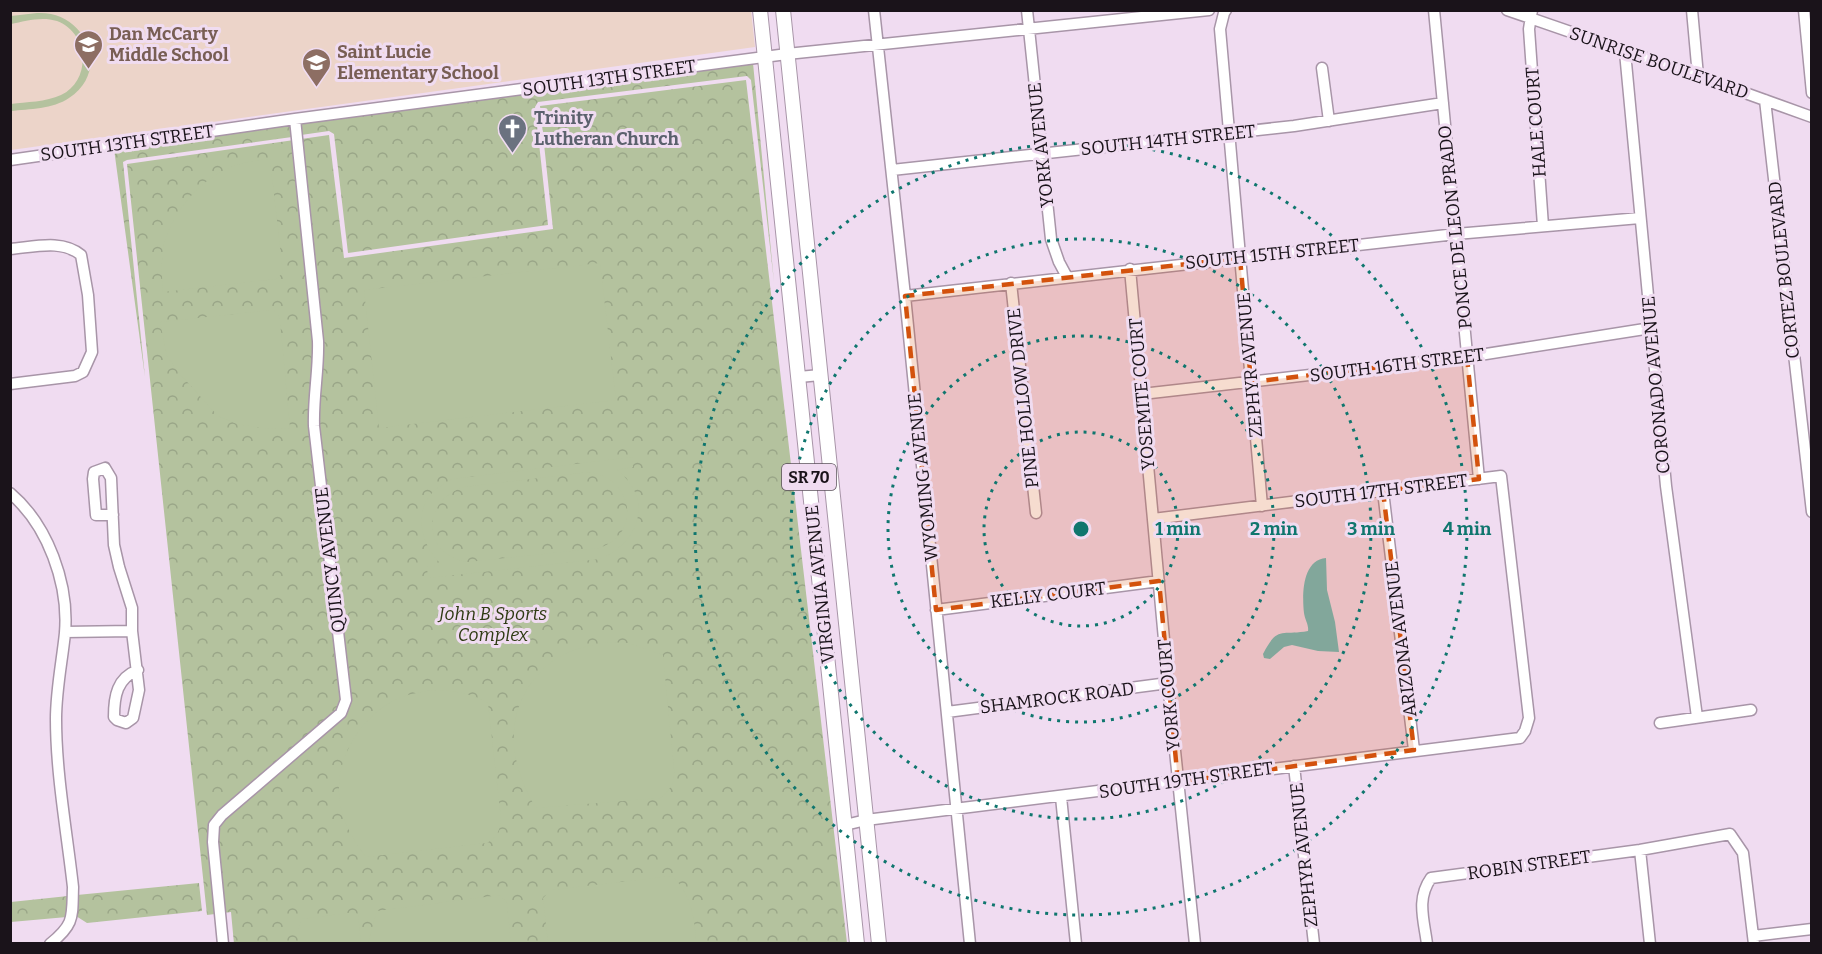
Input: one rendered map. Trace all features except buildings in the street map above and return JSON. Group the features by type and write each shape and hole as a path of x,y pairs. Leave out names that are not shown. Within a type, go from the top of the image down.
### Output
{"main road":[{"name":"VIRGINIA AVENUE","path":"760,10 857,944"},
{"name":"VIRGINIA AVENUE","path":"783,10 879,944"}],"street":[{"name":"WYOMING AVENUE","path":"874,10 970,944"},
{"name":"YORK AVENUE","path":"1027,10 1051,239 1067,277"},
{"name":"SOUTH 13TH STREET","path":"10,160 295,119 787,54 1209,10"},
{"name":"PONCE DE LEON PRADO","path":"1434,10 1479,479"},
{"name":"SUNRISE BOULEVARD","path":"1507,10 1531,15 1625,52 1812,117"},
{"path":"1692,10 1698,76"},
{"path":"1804,10 1812,93"},
{"name":"ZEPHYR AVENUE","path":"1221,12 1220,28 1229,134 1263,506"},
{"name":"HALE COURT","path":"1531,15 1529,29 1543,226"},
{"name":"CORONADO AVENUE","path":"1625,52 1666,486 1697,717"},
{"path":"1322,68 1329,121"},
{"name":"CORTEZ BOULEVARD","path":"1765,100 1812,512"},
{"name":"SOUTH 14TH STREET","path":"892,170 1229,134 1443,103"},
{"name":"QUINCY AVENUE","path":"223,944 213,842 214,825 222,815 340,713 346,700 314,426 319,359 318,341 295,119"},
{"name":"SOUTH 15TH STREET","path":"905,296 1456,234 1640,218"},
{"path":"10,249 63,244 74,248 81,255 88,294 92,352 83,372 75,376 10,384"},
{"name":"YOSEMITE COURT","path":"1130,269 1153,519"},
{"name":"PINE HOLLOW DRIVE","path":"1011,283 1035,513"},
{"name":"SOUTH 16TH STREET","path":"1142,394 1467,357 1651,328"},
{"path":"799,377 820,375"},
{"name":"SOUTH 17TH STREET","path":"1153,519 1501,476 1529,718 1525,731"},
{"name":"ARIZONA AVENUE","path":"1383,491 1414,750"},
{"path":"10,493 24,504 42,531 52,556 64,600 65,632 59,672 56,721 73,887 72,913 69,926 50,944"},
{"path":"112,515 114,545 132,608 132,632 138,670"},
{"name":"YORK COURT","path":"1153,519 1195,944"},
{"name":"KELLY COURT","path":"936,609 1159,581"},
{"path":"65,632 132,632"},
{"name":"SHAMROCK ROAD","path":"947,712 1168,683"},
{"path":"1660,723 1751,710"},
{"name":"SOUTH 19TH STREET","path":"845,825 866,820 1520,738 1525,731"},
{"name":"ZEPHYR AVENUE","path":"1294,766 1314,944"},
{"path":"1061,797 1076,944"},
{"name":"ROBIN STREET","path":"1427,944 1421,898 1431,878 1640,850 1730,834 1743,853 1754,940"},
{"path":"1640,850 1650,944"},
{"path":"1754,940 1812,929"}],"highlighted area":[{"path":"1240,258 1251,382 1467,357 1479,479 1383,491 1414,750 1178,782 1159,581 936,610 905,296"}],"shaded area":[{"name":"Saint Lucie Elementary School","path":"751,10 755,47 11,150 10,11"},
{"path":"1326,558 1327,590 1339,652 1318,651 1292,645 1284,647 1270,659 1264,658 1263,654 1268,645 1277,635 1308,631 1303,606 1305,580 1312,565"}],"green space":[{"path":"37,13 54,15 68,21 80,31 87,44 90,58 89,72 82,86 63,102 41,108 11,111 11,104 61,95 78,79 82,68 81,46 68,27 57,21 45,19 11,24 11,16"},
{"path":"753,63 774,282 751,80 747,76 538,102 535,107 548,225 348,253 334,134 329,131 301,135 300,123"},
{"name":"John B Sports Complex","path":"746,80 847,943 234,944 231,912 207,915 127,164 329,135 344,258 553,229 540,106"},
{"path":"291,124 292,137 123,162 145,377 114,149"},
{"path":"270,159 283,273 276,279 163,292 163,249 171,224 178,212 196,191 218,174 239,164"},
{"path":"600,263 616,400 379,428 364,290"},
{"path":"272,310 277,312 280,321 290,428 267,429 237,424 218,416 179,373 167,356 160,322"},
{"path":"632,457 633,467 617,470 629,481 636,493 637,519 633,531 625,542 614,552 600,559 428,578 427,567 442,565 435,558 425,540 422,530 423,511 432,493 452,479","holes":["589,472 604,476 615,484 623,495 627,507 627,519 622,531 613,541 599,548 468,562 453,558 442,550 435,539 432,528 434,515 440,504 450,494 464,487"]},
{"path":"608,642 628,643 663,655 674,769 672,785 660,798 536,808 526,790 515,753 516,715 523,698 533,681 555,660 576,649"},
{"path":"433,690 461,693 488,703 501,819 499,830 496,836 487,843 366,857 356,843 342,811 339,793 342,765 354,738 373,715 397,699"},
{"path":"672,876 684,891 691,907 696,943 548,943 543,898 551,890"},
{"path":"199,883 202,911 87,923 76,916 77,895"},
{"path":"500,895 507,903 511,943 368,943 377,911"},
{"path":"68,896 67,917 11,922 11,902"},
{"path":"355,912 358,915 361,943 298,943 298,931 302,919"}],"place":[{"name":"Dan McCarty Middle School","path":"88,70"},
{"name":"Saint Lucie Elementary School","path":"316,88"},
{"name":"Trinity Lutheran Church","path":"513,154"}]}
